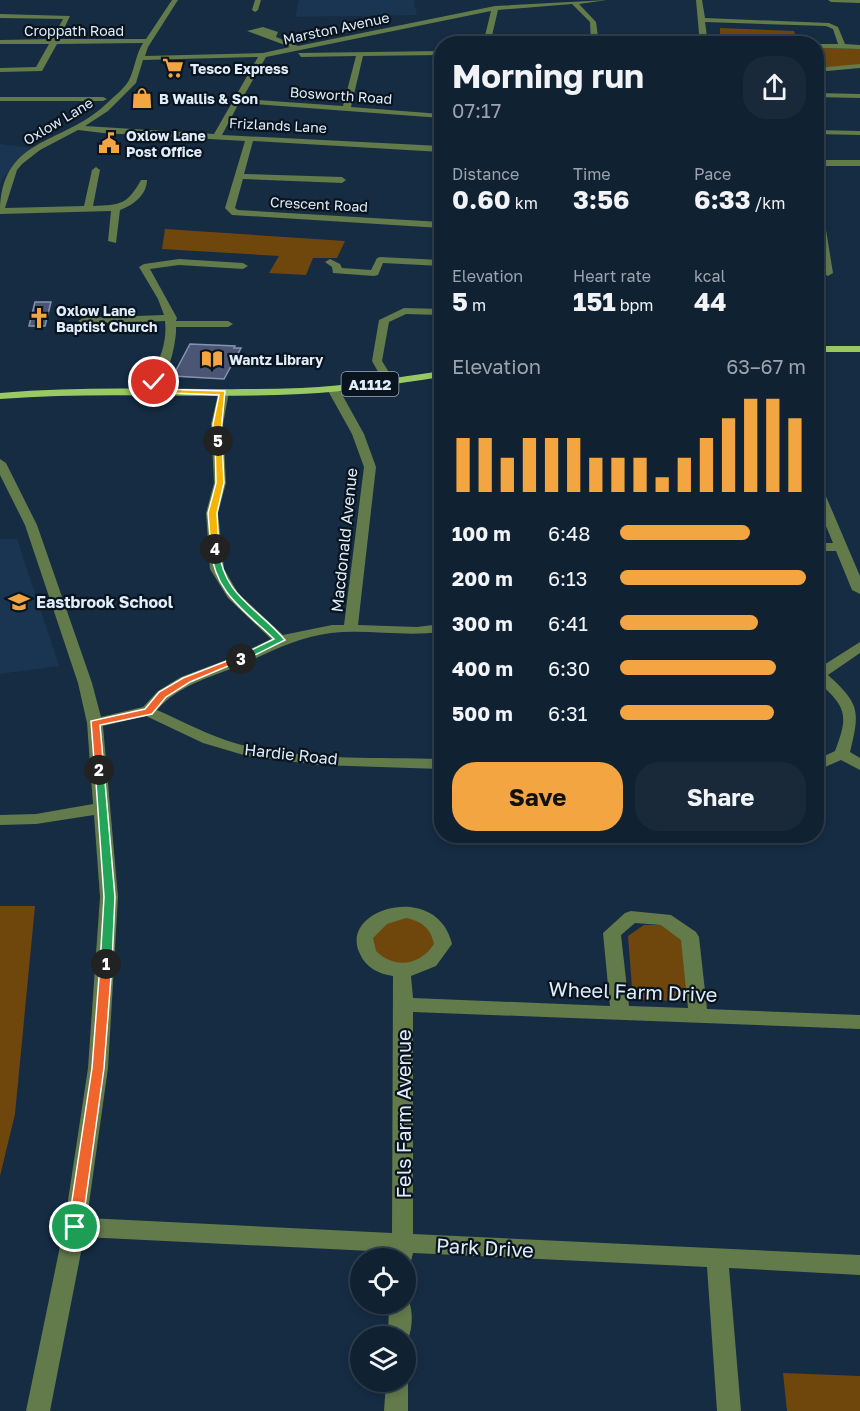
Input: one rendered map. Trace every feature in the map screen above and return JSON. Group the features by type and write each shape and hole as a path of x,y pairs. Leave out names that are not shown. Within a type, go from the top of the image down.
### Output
{"main road":[{"path":"824,349 860,350"},
{"path":"824,356 860,356"},
{"name":"A1112","path":"0,396 69,390 223,392 333,389 434,375"}],"street":[{"name":"Oxlow Lane","path":"0,210 5,181 26,155 105,109 133,81 148,41 175,0"},
{"path":"255,10 258,0"},
{"name":"Marston Avenue","path":"142,58 267,55 495,8 604,0"},
{"path":"699,0 703,36"},
{"path":"831,0 860,1"},
{"path":"573,2 593,22 594,36"},
{"path":"488,36 495,8"},
{"path":"0,16 66,16 55,42 39,69 0,70"},
{"path":"701,20 827,24 836,28 842,47"},
{"path":"272,37 298,48"},
{"name":"Croppath Road","path":"0,42 148,41"},
{"path":"824,46 860,47"},
{"path":"217,136 267,55 434,53"},
{"path":"346,109 360,54"},
{"path":"824,69 860,66"},
{"path":"824,95 860,96"},
{"path":"0,99 103,99"},
{"name":"Bosworth Road","path":"238,101 434,115"},
{"name":"Frizlands Lane","path":"77,127 103,131 434,149"},
{"path":"824,132 860,133"},
{"name":"Crescent Road","path":"250,137 230,208 235,213 434,225"},
{"path":"824,163 860,163"},
{"path":"88,207 96,170"},
{"name":"Crescent Road","path":"238,176 342,180"},
{"path":"0,210 116,208 131,203 138,196 144,182"},
{"path":"112,241 116,208"},
{"path":"330,262 337,266 337,271 374,273 385,246"},
{"path":"824,247 828,273"},
{"path":"380,260 434,263"},
{"path":"150,391 166,359 172,321 168,305 144,267 179,262 243,266"},
{"path":"389,382 377,361 384,320 404,311 434,312"},
{"path":"83,321 172,321 228,324"},
{"name":"Macdonald Avenue","path":"333,389 358,434 370,467 351,629"},
{"path":"223,392 217,424 220,483 212,513 217,569 233,595 280,640"},
{"path":"0,463 5,483 31,525 60,607 94,723 109,897 98,1068 75,1227 38,1411"},
{"path":"824,507 859,590"},
{"path":"824,547 840,547"},
{"path":"94,723 148,711 163,694 186,680 239,660 280,640 333,629 417,631 434,629"},
{"path":"824,669 860,646"},
{"path":"824,679 847,700 852,727 842,754 824,762"},
{"name":"Hardie Road","path":"148,711 199,735 246,751 308,759 434,764"},
{"path":"842,754 860,765"},
{"path":"0,820 36,819 102,808"},
{"path":"620,1013 612,933 631,918 665,919 690,937 698,1015"},
{"name":"Fels Farm Avenue","path":"402,970 404,1005 402,1248"},
{"name":"Wheel Farm Drive","path":"404,1005 860,1022"},
{"name":"Park Drive","path":"75,1227 374,1248"},
{"name":"Park Drive","path":"416,1250 717,1258 860,1265"},
{"path":"717,1258 729,1411"},
{"path":"396,1411 397,1392"}],"shaded area":[{"path":"299,0 418,0 414,1 417,15 295,17"},
{"path":"720,28 794,31 795,36 745,36 720,35"},
{"path":"824,48 860,49 860,65 824,67"},
{"path":"0,144 34,148 2,179 0,185"},
{"path":"165,229 345,241 337,258 313,258 306,275 269,273 279,256 162,249"},
{"name":"Eastbrook School","path":"0,539 17,539 59,666 0,674"},
{"path":"0,906 35,906 15,1114 0,1176"},
{"path":"393,916 424,920 439,944 418,965 380,962 368,935"},
{"path":"644,925 667,925 683,939 689,1001 633,1000 628,936"},
{"path":"783,1373 860,1376 860,1411 787,1411"}],"building":[{"name":"Oxlow Lane Baptist Church","path":"35,302 51,302 45,326 29,326"},
{"name":"Wantz Library","path":"190,344 241,348 224,379 173,376"}],"place":[{"name":"Tesco Express","path":"173,68"},
{"name":"B Wallis & Son","path":"142,98"},
{"name":"Oxlow Lane Post Office","path":"109,143"},
{"name":"Oxlow Lane Baptist Church","path":"39,318"},
{"name":"Wantz Library","path":"212,359"},
{"name":"Eastbrook School","path":"19,602"}],"route":[{"path":"75,1227 98,1068 107,951 109,897 94,723 148,711 163,694 186,680 239,660 280,640 233,595 217,569 212,513 220,483 217,424 223,392 150,391 154,382"}]}
